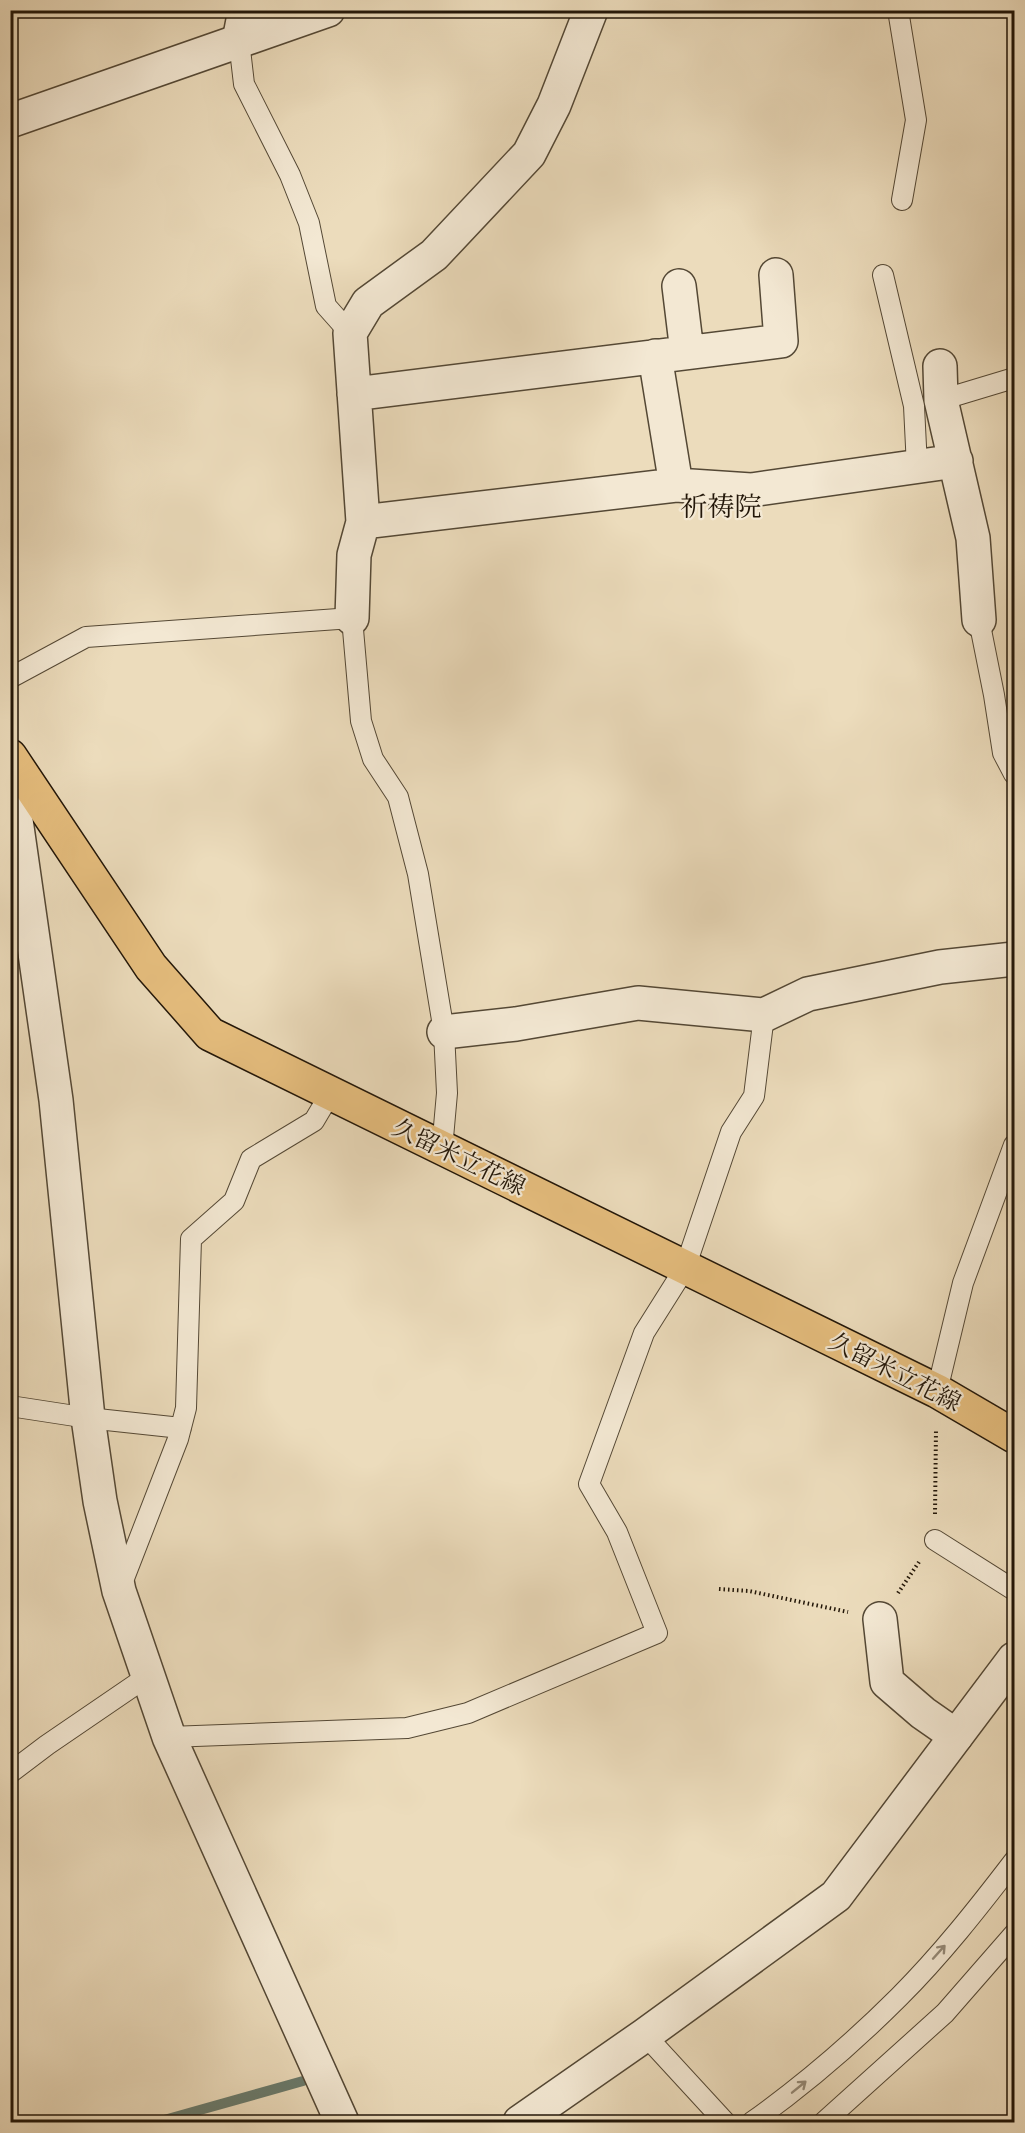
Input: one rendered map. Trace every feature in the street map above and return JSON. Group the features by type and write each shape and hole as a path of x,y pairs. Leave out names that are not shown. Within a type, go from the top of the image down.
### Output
{"main road":[{"name":"久留米立花線","path":"10,756 17,785 151,967 210,1034 937,1391 1014,1436"}],"street":[{"path":"10,121 242,26 327,10"},
{"path":"352,618 354,555 363,522 350,333 369,303 434,255 529,154 554,105 591,10"},
{"path":"354,394 781,340 776,275"},
{"path":"676,485 671,354 679,286"},
{"path":"940,366 941,400 973,538 979,620"},
{"path":"363,522 676,485 751,490 956,461"},
{"path":"17,785 56,1100 88,1418 100,1501 119,1592 169,1737 342,2122"},
{"path":"444,1032 516,1024 638,1003 764,1015 808,994 940,967 1014,959"},
{"path":"880,1619 887,1682 923,1713 956,1736"},
{"path":"520,2122 645,2035 836,1896 1014,1659"}],"lane":[{"path":"898,10 916,120 902,200"},
{"path":"242,26 244,84 290,175 309,224 326,306 350,333"},
{"path":"883,275 914,406 917,467"},
{"path":"941,400 1014,378"},
{"path":"10,678 86,637 352,618 361,721 373,759 398,797 418,874 444,1032 447,1093 442,1149"},
{"path":"979,620 1003,753 1014,774"},
{"path":"169,1737 407,1728 468,1713 657,1633 617,1532 589,1484 644,1333 685,1268 731,1132 754,1096 764,1015"},
{"path":"119,1592 178,1439 186,1408 191,1239 234,1201 251,1159 314,1121 330,1094"},
{"path":"937,1391 963,1283 1014,1145"},
{"path":"10,1406 88,1418 181,1428"},
{"path":"935,1540 1014,1590"},
{"path":"10,1773 148,1676"},
{"path":"752,2122 799,2088 899,1997 967,1921 1014,1861"},
{"path":"824,2122 945,2013 1014,1934"},
{"path":"645,2035 726,2122"}],"path":[{"path":"719,1589 749,1592 880,1619 935,1540 937,1391"}],"waterway":[{"path":"157,2122 303,2081"}],"district":[{"name":"祈祷院","path":"721,507"}]}
